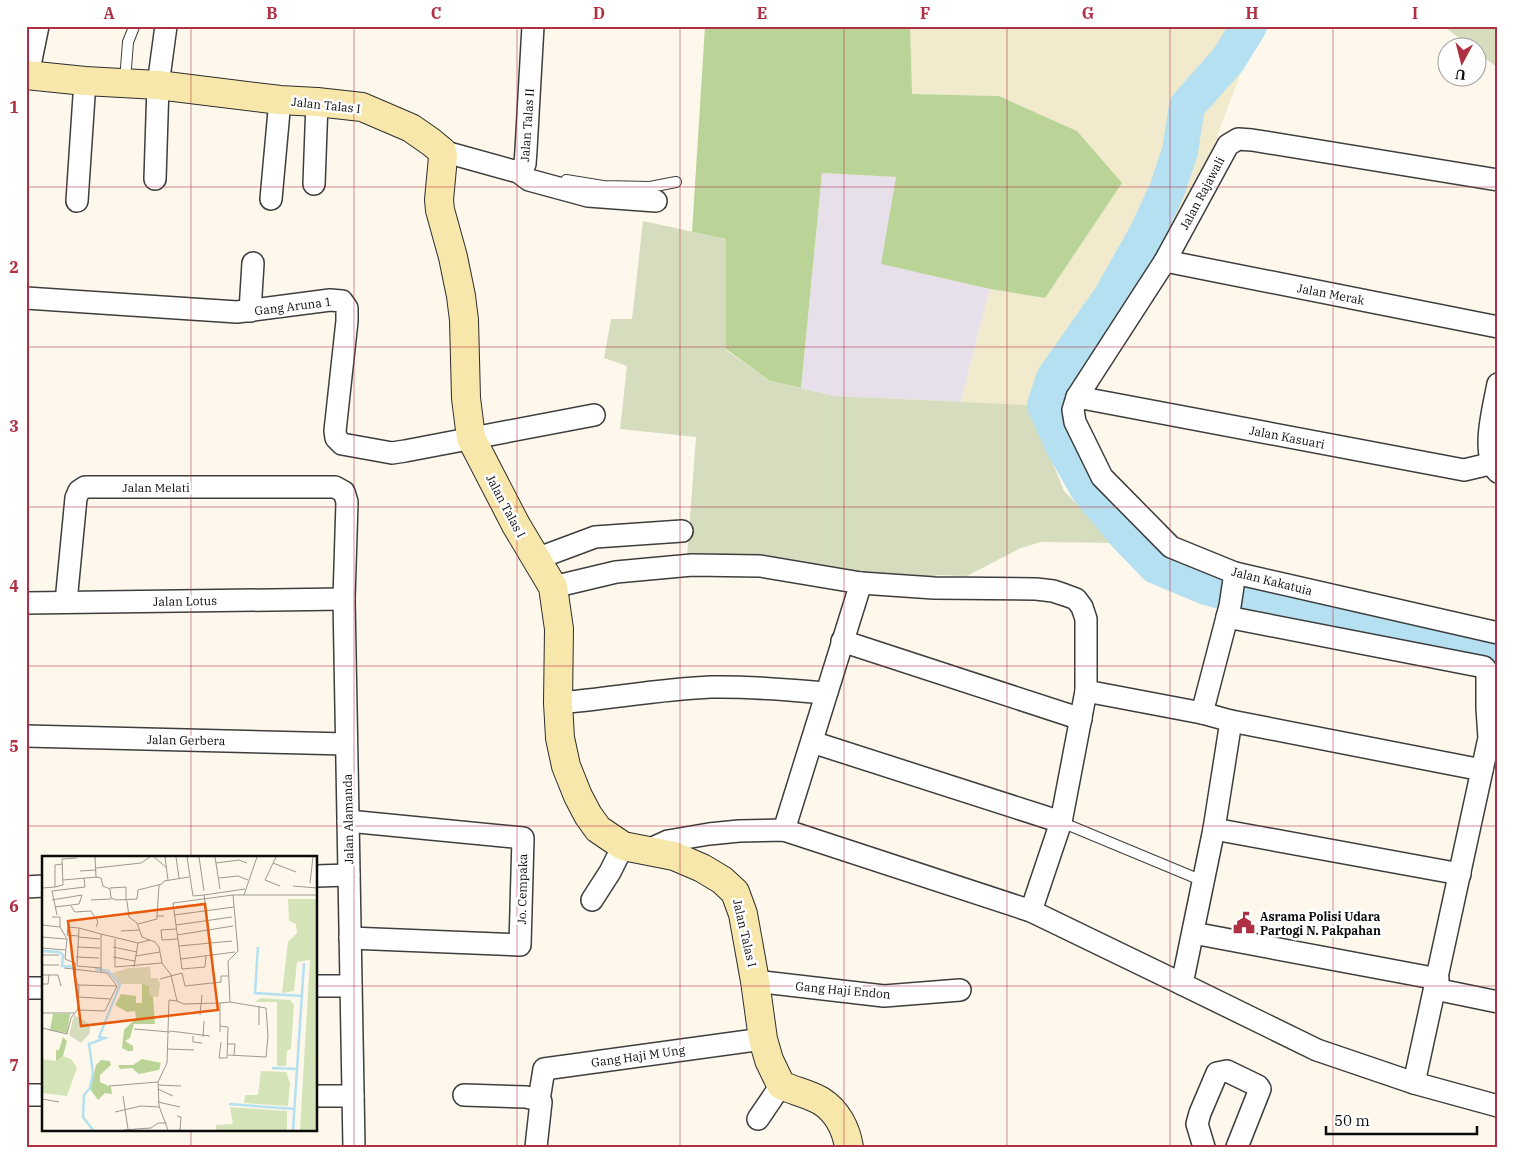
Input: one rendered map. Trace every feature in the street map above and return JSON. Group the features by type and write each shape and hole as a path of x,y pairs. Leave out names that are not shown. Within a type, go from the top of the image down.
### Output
{"street":[{"path":"27,75 38,26"},
{"path":"154,179 158,85 166,26"},
{"name":"Jalan Talas II","path":"442,151 521,169 526,150 533,26"},
{"name":"Jalan Talas I","path":"27,75 85,81 158,85 362,108 410,128 442,151 440,210 461,296 464,320 466,398 471,438 516,525 553,587 559,630 558,703 560,738 566,766 578,796 598,829 634,848 674,856 702,868 722,880 735,892 743,914 763,1039 769,1060 781,1085"},
{"path":"77,202 85,81"},
{"path":"271,199 280,100"},
{"path":"314,184 317,102"},
{"name":"Jalan Rajawali","path":"1077,397 1165,261 1228,144 1238,139 1262,142 1498,180"},
{"path":"521,169 529,180 588,196 656,201"},
{"name":"Jalan Merak","path":"1165,261 1498,327"},
{"path":"250,311 253,263"},
{"name":"Gang Aruna 1","path":"26,298 228,312 336,300 342,301 347,308 347,321 335,431 336,438 342,444 392,453 471,438"},
{"path":"1496,466 1488,442 1498,384"},
{"name":"Jalan Kasuari","path":"1077,397 1464,470 1496,466"},
{"name":"Jalan Kakatuia","path":"1077,397 1073,410 1075,422 1102,477 1171,547 1235,577 1498,634"},
{"path":"471,438 594,415"},
{"name":"Jalan Melati","path":"66,602 76,498 85,487 335,487 344,492"},
{"name":"Jalan Alamanda","path":"344,492 347,502 344,599 354,1147"},
{"path":"536,559 595,537 682,532"},
{"path":"553,587 616,572 692,565 760,566 861,583 934,588 1052,591 1076,600 1082,607 1086,619 1086,690 1061,822 1031,911"},
{"path":"1202,713 1229,612 1235,577"},
{"path":"784,830 861,583"},
{"name":"Jalan Lotus","path":"26,603 344,599"},
{"path":"1229,612 1487,670 1487,708 1490,738 1414,1083"},
{"path":"842,641 1081,719"},
{"path":"558,703 598,700 654,691 712,687 769,688 826,693"},
{"path":"1086,690 1482,770"},
{"path":"1182,984 1214,829 1231,720"},
{"name":"Jalan Gerbera","path":"26,736 346,744"},
{"path":"812,742 1061,822"},
{"name":"Jo. Cempaka","path":"348,822 523,838 520,945 350,938"},
{"path":"1214,829 1460,874"},
{"path":"592,900 610,872 634,848 710,834 784,830 1031,911 1317,1050 1414,1083 1498,1106"},
{"path":"318,876 349,875"},
{"path":"26,887 42,886"},
{"path":"1193,933 1436,984 1498,1002"},
{"name":"Gang Haji Endon","path":"755,980 884,996 960,990"},
{"path":"318,986 351,986"},
{"path":"26,988 42,988"},
{"name":"Gang Haji M Ung","path":"539,1100 544,1069 763,1039"},
{"path":"1204,1147 1197,1124 1214,1078 1222,1071 1227,1071 1243,1078 1260,1089 1237,1147"},
{"path":"758,1120 781,1085 820,1100 828,1106 838,1117 851,1146"},
{"path":"26,1095 42,1095"},
{"path":"318,1096 353,1096"},
{"path":"464,1096 526,1097 539,1100 541,1102 536,1147"}],"lane":[{"path":"124,82 128,42 134,28"},
{"path":"521,169 552,178 603,186 650,187 676,182"},
{"path":"1061,822 1203,881"}],"shaded area":[{"path":"910,26 1258,26 1198,188 1080,387 1029,405 961,402 990,289 1045,298 1077,131 999,96 911,94"},
{"path":"822,173 896,177 882,264 990,289 961,402 835,396 801,388"}],"green space":[{"path":"705,26 910,26 912,94 999,96 1077,131 1122,183 1045,298 990,289 881,264 896,177 822,173 801,388 770,381 726,349 726,239 692,232"},
{"path":"1443,26 1498,26 1498,68 1486,59 1486,38 1459,38"},
{"path":"643,221 726,239 726,350 770,381 835,396 1029,405 1064,491 1116,543 1041,542 1021,548 967,576 938,575 922,580 687,558 696,437 620,429 627,366 604,358 611,319 632,319"}],"waterway":[{"path":"1249,26 1228,60 1187,106 1180,151 1167,190 1146,235 1111,297 1054,378 1045,405 1063,445 1088,489 1127,536 1156,566 1206,587 1279,606 1498,652"}],"place":[{"name":"Asrama Polisi Udara Partogi N. Pakpahan","path":"1244,923"}]}
